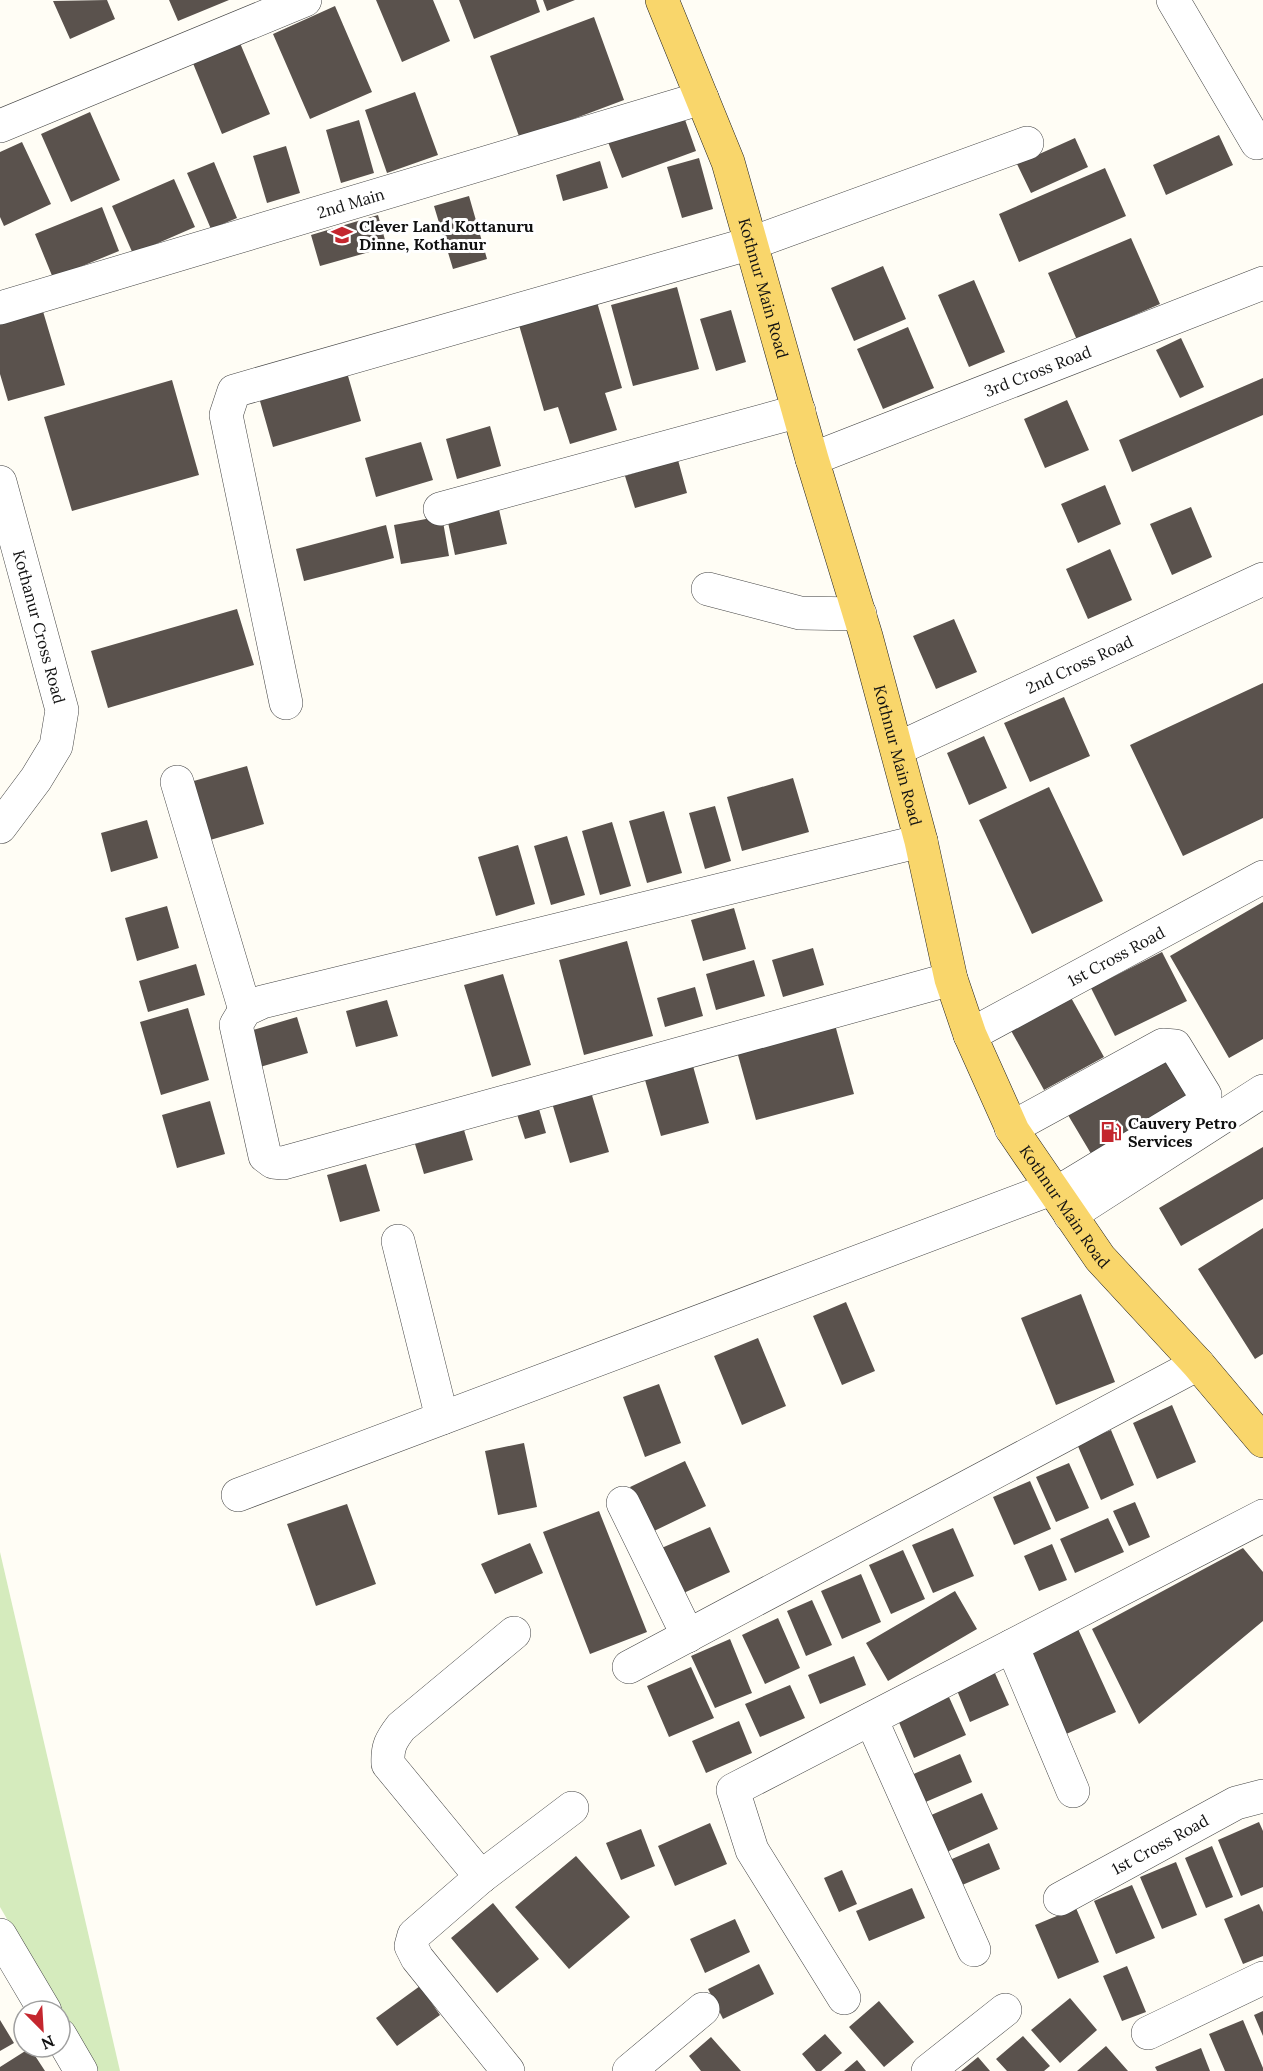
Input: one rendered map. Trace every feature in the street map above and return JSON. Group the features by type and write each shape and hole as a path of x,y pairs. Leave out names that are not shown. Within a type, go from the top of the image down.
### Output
{"main road":[{"name":"Kothnur Main Road","path":"662,0 728,162 812,459 860,614 921,841 951,979 970,1035 1011,1128 1100,1258 1198,1364 1263,1441"}],"street":[{"path":"0,126 305,0"},
{"path":"1173,0 1257,143"},
{"name":"2nd Main","path":"0,308 702,98"},
{"path":"286,703 226,415 234,391 752,243 1027,143"},
{"name":"3rd Cross Road","path":"812,459 1263,284"},
{"path":"440,509 799,411"},
{"name":"Kothanur Cross Road","path":"0,483 62,710 56,746 36,779 0,827"},
{"name":"2nd Cross Road","path":"897,749 1263,579"},
{"path":"708,589 800,613 860,614"},
{"path":"177,782 245,1010"},
{"path":"921,841 262,1002 245,1010 236,1025 265,1156 273,1162 283,1163 951,979"},
{"name":"1st Cross Road","path":"970,1035 1263,877"},
{"path":"1011,1128 1163,1045 1175,1046 1205,1095 1200,1106 1059,1199"},
{"path":"238,1495 442,1418 1059,1199 1263,1091"},
{"path":"398,1241 442,1418"},
{"path":"629,1667 1198,1364"},
{"path":"623,1503 688,1636"},
{"path":"844,1998 752,1850 733,1790 1263,1516"},
{"path":"481,1878 388,1764 387,1752 390,1742 401,1727 514,1633"},
{"path":"1012,1646 1073,1791"},
{"path":"871,1719 974,1950"},
{"name":"1st Cross Road","path":"1060,1899 1236,1803 1263,1796"},
{"path":"508,2071 417,1958 411,1946 414,1935 481,1878 572,1808"},
{"path":"0,1935 38,1999"},
{"path":"1148,2033 1263,1978"},
{"path":"629,2071 704,2009"},
{"path":"928,2071 1005,2010"},
{"path":"72,2056 81,2071"}],"green space":[{"path":"0,1552 120,2071 95,2071 72,2031 72,1999 53,1999 0,1907"}],"building":[{"path":"107,0 115,19 70,39 53,1"},
{"path":"169,0 229,0 178,21"},
{"path":"376,0 433,0 450,41 402,62"},
{"path":"459,0 536,0 540,12 474,39"},
{"path":"543,0 575,0 547,11"},
{"path":"335,6 372,92 310,119 273,34"},
{"path":"594,17 624,100 520,139 490,56"},
{"path":"237,36 270,114 222,134 190,56"},
{"path":"415,92 438,155 387,173 365,110"},
{"path":"90,112 120,180 71,202 41,134"},
{"path":"683,114 696,151 622,178 608,142"},
{"path":"359,120 374,173 341,183 326,130"},
{"path":"1219,135 1233,165 1166,195 1153,165"},
{"path":"1075,138 1088,167 1031,193 1017,164"},
{"path":"22,142 51,204 4,226 0,217 0,152"},
{"path":"286,146 300,193 267,203 253,156"},
{"path":"699,158 713,209 682,218 667,167"},
{"path":"600,161 608,188 563,201 556,175"},
{"path":"214,162 237,218 211,229 187,173"},
{"path":"1105,168 1126,216 1019,262 999,214"},
{"path":"174,179 195,227 133,254 112,206"},
{"path":"469,196 487,259 453,269 434,206"},
{"path":"102,207 119,251 53,278 35,234"},
{"path":"378,215 387,247 320,266 311,235"},
{"path":"1131,238 1160,304 1077,340 1048,273"},
{"path":"883,266 906,319 854,341 831,288"},
{"path":"974,280 1005,352 969,367 938,295"},
{"path":"677,287 699,369 633,386 611,305"},
{"path":"597,302 622,388 605,393 617,430 570,444 558,407 544,411 519,325"},
{"path":"42,308 65,385 8,401 0,374 0,320"},
{"path":"731,310 746,362 716,371 700,319"},
{"path":"908,327 934,388 883,409 857,349"},
{"path":"1181,338 1204,387 1180,398 1156,350"},
{"path":"344,362 361,421 273,447 256,387"},
{"path":"1263,378 1263,415 1132,472 1119,440"},
{"path":"172,380 199,475 72,511 44,417"},
{"path":"1067,400 1089,450 1045,468 1024,419"},
{"path":"490,426 501,466 457,479 446,439"},
{"path":"421,442 433,480 376,497 365,458"},
{"path":"678,460 687,493 635,508 625,476"},
{"path":"1105,485 1121,524 1078,543 1061,504"},
{"path":"497,501 507,544 455,555 446,513"},
{"path":"1191,507 1212,557 1172,575 1150,524"},
{"path":"442,516 449,556 401,564 394,525"},
{"path":"386,525 394,558 304,581 296,549"},
{"path":"1110,549 1132,600 1088,619 1066,569"},
{"path":"237,609 254,665 108,708 91,651"},
{"path":"954,619 977,672 936,689 913,636"},
{"path":"1263,683 1263,818 1183,856 1130,745"},
{"path":"1064,697 1090,756 1030,782 1004,723"},
{"path":"984,736 1007,788 969,805 947,753"},
{"path":"247,766 264,824 200,843 183,784"},
{"path":"793,778 809,832 742,851 727,797"},
{"path":"1049,787 1103,901 1032,934 979,820"},
{"path":"715,806 731,861 705,869 689,813"},
{"path":"664,811 682,873 647,883 629,821"},
{"path":"147,820 158,858 111,872 101,833"},
{"path":"612,822 631,886 600,895 582,831"},
{"path":"567,836 585,895 551,905 534,846"},
{"path":"518,845 535,904 496,916 478,857"},
{"path":"1263,902 1263,1039 1229,1058 1170,956"},
{"path":"167,906 179,948 137,961 125,918"},
{"path":"734,908 746,949 703,961 691,920"},
{"path":"627,941 653,1036 584,1055 559,960"},
{"path":"813,948 824,985 783,997 772,960"},
{"path":"1162,952 1187,1001 1115,1036 1091,988"},
{"path":"754,960 765,996 716,1010 706,974"},
{"path":"196,964 205,995 148,1012 139,981"},
{"path":"503,974 531,1065 492,1077 464,985"},
{"path":"695,987 703,1016 665,1027 657,998"},
{"path":"1069,994 1104,1057 1044,1090 1009,1027"},
{"path":"387,1000 398,1036 356,1047 346,1011"},
{"path":"188,1008 209,1080 161,1095 140,1022"},
{"path":"297,1017 308,1053 253,1069 243,1033"},
{"path":"834,1021 854,1094 756,1120 736,1048"},
{"path":"1171,1049 1198,1096 1093,1157 1065,1110"},
{"path":"693,1066 709,1123 661,1136 645,1080"},
{"path":"591,1092 609,1152 570,1163 552,1103"},
{"path":"210,1101 225,1154 177,1168 162,1115"},
{"path":"537,1102 546,1133 525,1139 515,1108"},
{"path":"464,1130 473,1160 424,1174 415,1144"},
{"path":"1263,1147 1263,1199 1181,1246 1159,1208"},
{"path":"366,1164 380,1211 340,1222 327,1175"},
{"path":"1263,1228 1263,1354 1255,1359 1198,1269"},
{"path":"1081,1294 1115,1382 1056,1405 1021,1318"},
{"path":"846,1302 875,1371 842,1385 813,1316"},
{"path":"758,1338 786,1406 742,1425 714,1356"},
{"path":"659,1384 681,1443 645,1457 623,1397"},
{"path":"1172,1405 1196,1462 1157,1479 1133,1423"},
{"path":"1111,1430 1134,1485 1101,1500 1077,1444"},
{"path":"524,1443 537,1507 498,1515 485,1451"},
{"path":"685,1461 706,1506 652,1532 630,1487"},
{"path":"1069,1463 1089,1508 1056,1522 1036,1477"},
{"path":"1030,1481 1051,1529 1014,1545 993,1497"},
{"path":"1135,1502 1150,1537 1129,1546 1113,1511"},
{"path":"347,1504 376,1584 316,1606 287,1524"},
{"path":"599,1511 647,1632 590,1654 543,1532"},
{"path":"1108,1518 1124,1552 1075,1573 1060,1539"},
{"path":"710,1527 730,1572 677,1596 657,1550"},
{"path":"953,1528 974,1576 933,1593 912,1545"},
{"path":"530,1543 543,1573 495,1594 481,1564"},
{"path":"1052,1544 1067,1580 1039,1591 1024,1556"},
{"path":"1243,1548 1263,1572 1263,1621 1139,1724 1092,1629"},
{"path":"903,1550 925,1599 891,1614 869,1565"},
{"path":"861,1574 881,1622 842,1639 821,1591"},
{"path":"955,1591 977,1629 888,1681 866,1643"},
{"path":"812,1600 832,1645 806,1656 787,1611"},
{"path":"778,1618 800,1668 765,1684 742,1635"},
{"path":"1078,1629 1116,1712 1064,1735 1026,1653"},
{"path":"730,1639 752,1693 715,1708 691,1656"},
{"path":"854,1656 866,1685 820,1704 808,1675"},
{"path":"691,1667 714,1718 669,1737 647,1686"},
{"path":"994,1671 1009,1705 970,1722 956,1688"},
{"path":"790,1685 805,1718 760,1737 745,1704"},
{"path":"949,1697 966,1735 914,1758 898,1720"},
{"path":"739,1721 752,1753 706,1773 692,1741"},
{"path":"960,1754 972,1782 914,1807 902,1779"},
{"path":"982,1793 998,1829 938,1856 922,1819"},
{"path":"1259,1822 1263,1831 1263,1887 1241,1896 1218,1840"},
{"path":"710,1823 727,1864 675,1886 658,1846"},
{"path":"641,1829 655,1866 621,1880 606,1843"},
{"path":"989,1843 1000,1869 948,1891 938,1865"},
{"path":"1212,1846 1233,1897 1206,1908 1185,1858"},
{"path":"576,1856 630,1917 569,1969 515,1907"},
{"path":"1176,1862 1197,1915 1162,1929 1140,1877"},
{"path":"842,1870 857,1904 839,1912 824,1878"},
{"path":"1132,1885 1155,1938 1116,1954 1094,1901"},
{"path":"912,1888 925,1918 869,1941 856,1911"},
{"path":"493,1903 539,1959 497,1993 451,1938"},
{"path":"1259,1904 1263,1912 1263,1956 1243,1964 1224,1919"},
{"path":"1076,1908 1099,1962 1058,1979 1035,1925"},
{"path":"735,1919 750,1952 705,1973 690,1939"},
{"path":"759,1964 774,1994 723,2019 708,1989"},
{"path":"1127,1966 1146,2012 1122,2021 1103,1976"},
{"path":"420,1986 440,2015 397,2046 376,2018"},
{"path":"1070,1998 1097,2030 1060,2063 1031,2030"},
{"path":"879,2001 914,2042 884,2067 849,2027"},
{"path":"1263,2011 1263,2036 1254,2015"},
{"path":"0,2020 12,2040 12,2044 0,2051"},
{"path":"1243,2020 1263,2071 1225,2071 1209,2034"},
{"path":"825,2034 842,2053 821,2071 816,2071 802,2054"},
{"path":"1023,2036 1050,2066 1044,2071 1007,2071 996,2059"},
{"path":"711,2037 741,2071 701,2071 689,2056"},
{"path":"1106,2046 1128,2071 1077,2071"},
{"path":"1201,2048 1210,2071 1157,2071 1155,2067"},
{"path":"978,2057 990,2071 961,2071"},
{"path":"13,2059 37,2059 45,2071 0,2071 0,2067"},
{"path":"857,2060 866,2071 844,2071"}],"place":[{"name":"Clever Land Kottanuru Dinne, Kothanur","path":"342,235"},
{"name":"Cauvery Petro Services","path":"1111,1132"}]}
